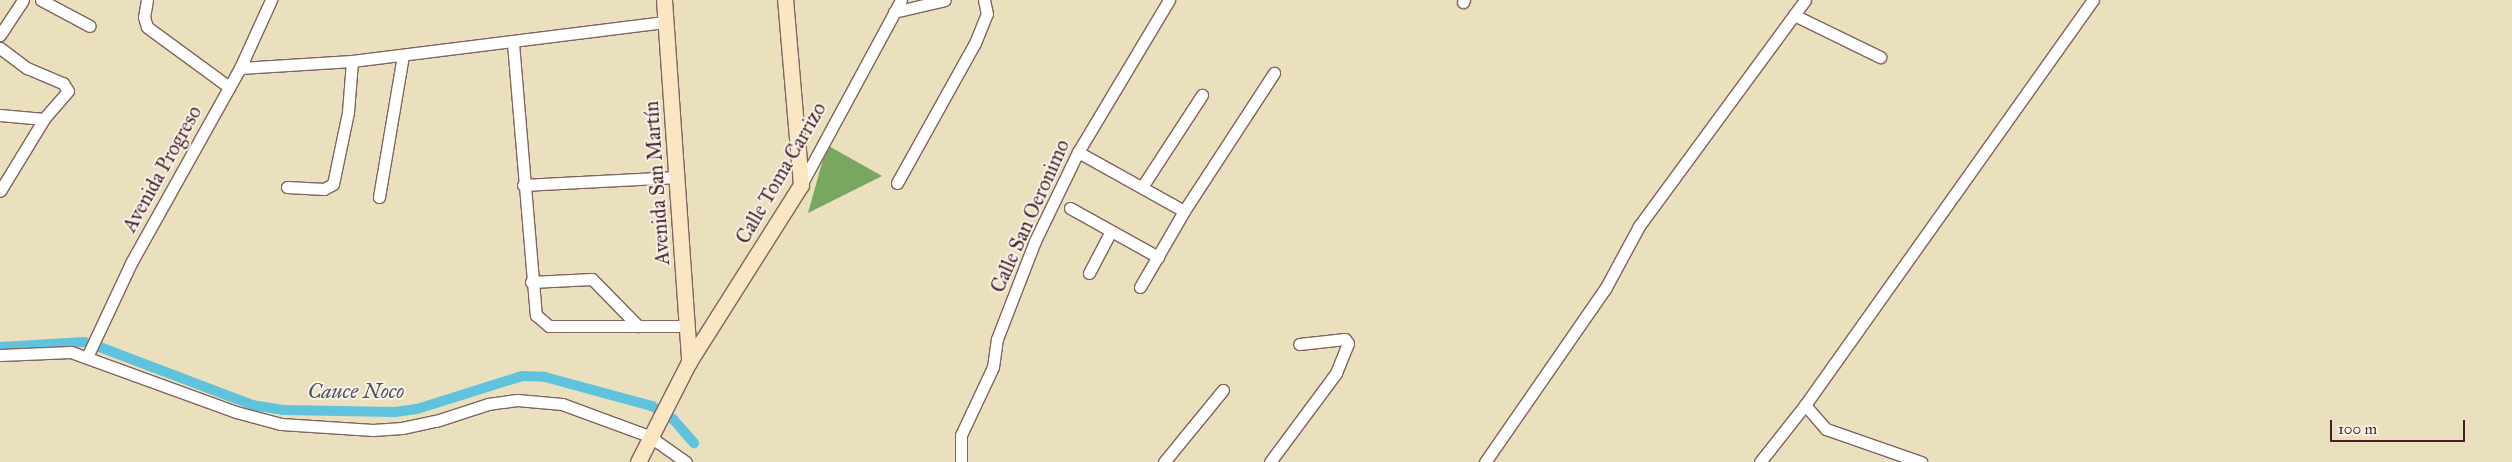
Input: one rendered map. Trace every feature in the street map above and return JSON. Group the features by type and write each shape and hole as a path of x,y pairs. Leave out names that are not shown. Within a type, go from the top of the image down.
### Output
{"main road":[{"name":"Avenida San Martín","path":"666,0 665,22 689,362"},
{"path":"785,0 801,185"},
{"name":"Calle Toma Carrizo","path":"638,462 689,362 801,185"}],"street":[{"path":"0,35 23,0"},
{"path":"41,0 90,26"},
{"path":"147,0 144,17 147,27 229,87"},
{"name":"Avenida Progreso","path":"87,357 131,263 240,68 271,0"},
{"name":"Calle Toma Carrizo","path":"801,185 901,0"},
{"path":"894,12 945,0"},
{"path":"898,183 975,43 987,14 984,0"},
{"name":"Calle San Oeronimo","path":"961,462 961,435 993,367 1004,321 1035,241 1078,152 1170,0"},
{"path":"1486,462 1604,289 1640,226 1804,0"},
{"path":"1760,462 1805,406 2093,0"},
{"path":"1794,15 1880,57"},
{"path":"240,68 352,61 513,43 665,22"},
{"path":"513,43 531,282 536,314 549,326 687,326"},
{"path":"0,48 27,68 64,83 68,91 66,96 44,118 0,191"},
{"path":"379,197 403,55"},
{"path":"287,187 324,189 333,184 348,112 352,61"},
{"path":"1140,287 1184,211 1274,73"},
{"path":"1142,188 1202,95"},
{"path":"0,115 44,118"},
{"path":"1078,152 1184,211"},
{"path":"523,185 677,177"},
{"path":"1070,208 1158,257"},
{"path":"1089,273 1111,231"},
{"path":"531,282 592,279 638,326"},
{"path":"1270,462 1336,373 1348,346 1345,339 1299,344"},
{"path":"0,355 71,352 236,412 281,424 373,430 402,428 436,421 488,404 517,400 562,404 656,424 686,462"},
{"path":"1164,462 1223,390"},
{"path":"1805,406 1826,429 1921,462"}],"green space":[{"path":"827,145 882,176 808,213"}],"waterway":[{"name":"Cauce Noco","path":"0,347 85,342"},
{"name":"Cauce Noco","path":"97,346 252,405 283,410 395,412 417,409 522,376 545,377 652,406 673,419 694,443"}]}
